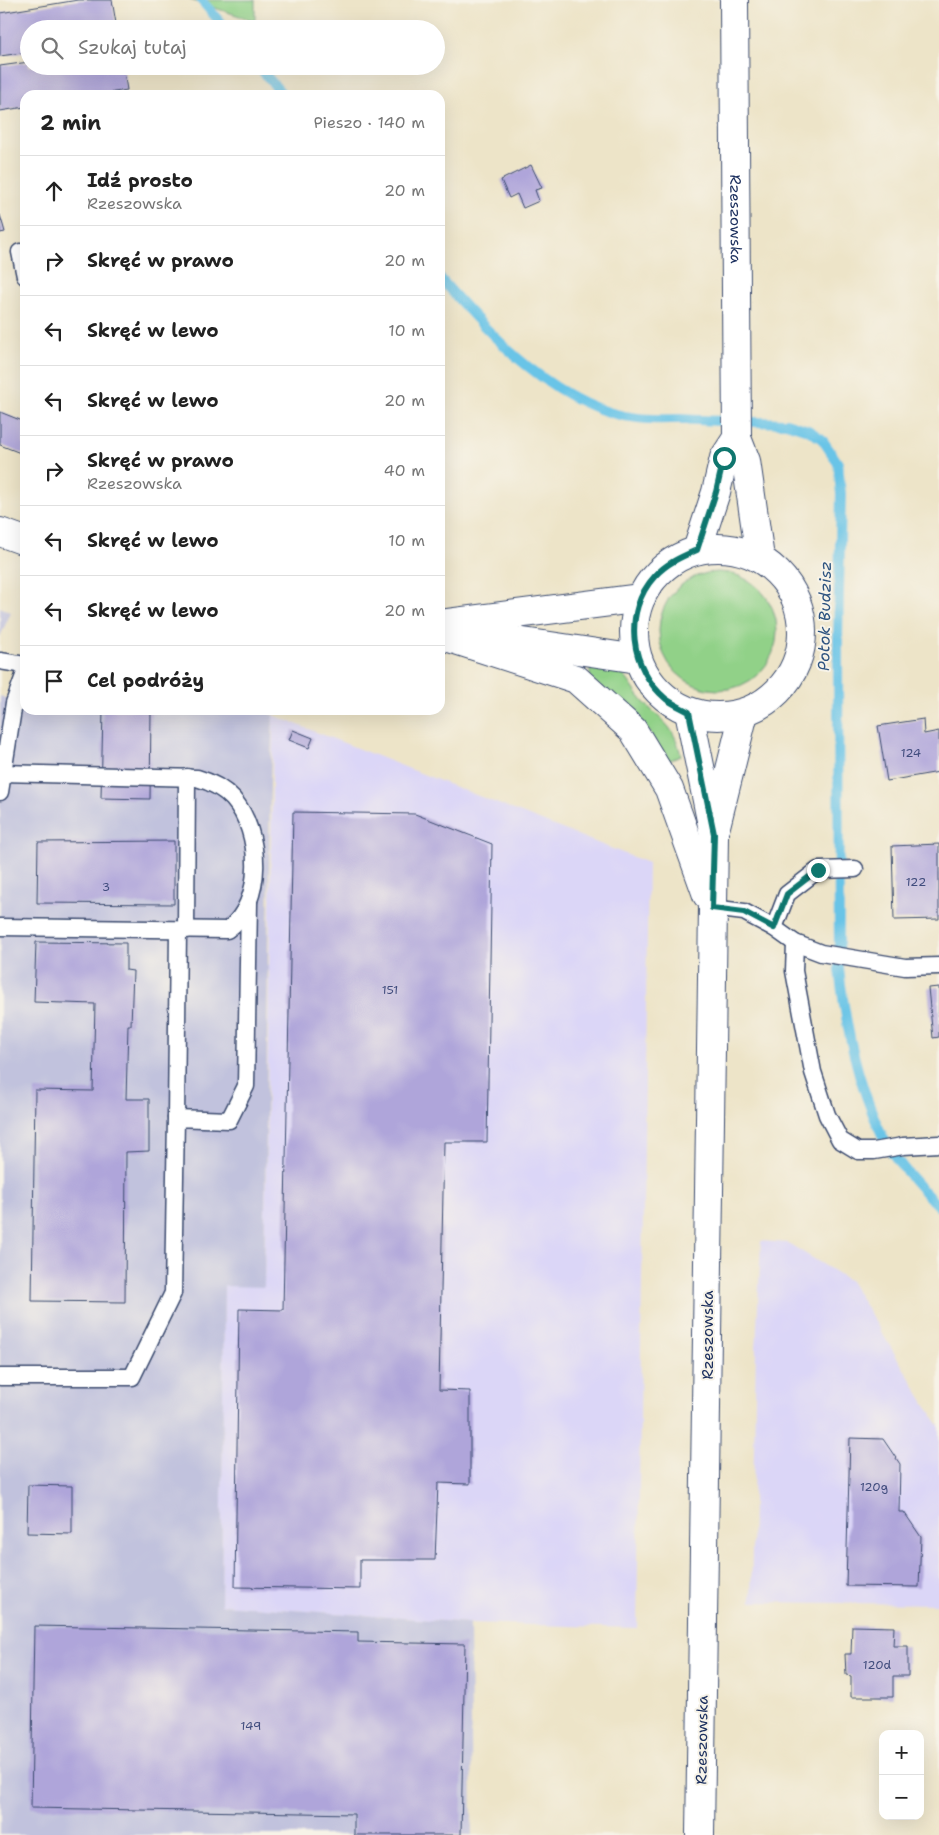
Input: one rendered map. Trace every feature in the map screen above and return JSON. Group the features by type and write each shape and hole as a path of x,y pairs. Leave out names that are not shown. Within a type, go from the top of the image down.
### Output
{"street":[{"name":"Rzeszowska","path":"734,0 737,438 746,461 760,558"},
{"path":"697,550 716,492 724,458 737,438"},
{"path":"0,532 20,540"},
{"path":"718,547 733,549 760,558 778,571 791,588 800,609 803,630 800,652 793,672 780,690 764,704 744,713 716,717 689,712 667,700 649,682 638,659 634,638 634,625 640,598 654,576 673,560 697,550 718,547"},
{"path":"445,623 640,598"},
{"path":"445,632 638,659"},
{"path":"445,637 576,679 633,730 669,789 712,908"},
{"name":"Rzeszowska","path":"689,712 714,834"},
{"name":"Rzeszowska","path":"700,1835 714,834 744,713"}],"lane":[{"path":"0,661 20,664"},
{"path":"0,792 14,703 20,687"},
{"path":"2,773 187,777 210,782 223,790 234,800 245,820 252,837 254,858 252,889 249,902 246,1086 228,1120 176,1118"},
{"path":"0,1377 132,1377 173,1293 176,1118 187,777"},
{"path":"774,928 787,894 818,870 855,870"},
{"path":"0,926 227,930 237,923 249,902"},
{"path":"712,908 744,912 774,928 795,943 821,953 905,967 939,966"},
{"path":"795,943 794,971 811,1062 827,1115 840,1140 858,1151 939,1144"}],"shaded area":[{"path":"0,607 11,612 0,637"},
{"path":"0,696 20,703 20,715 273,715 270,783 264,1287 224,1286 221,1605 470,1623 472,1835 0,1835"},
{"path":"273,715 648,863 637,1628 470,1623 221,1605 224,1286 264,1286"},
{"path":"761,1241 788,1243 850,1281 939,1426 939,1604 751,1602 756,1349"}],"green space":[{"path":"190,0 255,0 255,20"},
{"path":"718,572 730,573 741,577 760,589 772,608 776,619 776,643 772,654 760,673 741,685 730,689 718,690 706,689 695,685 676,673 664,654 660,643 659,631 660,619 664,608 676,589 695,577 706,573"},
{"path":"590,662 602,664 617,670 623,675 642,700 671,730 675,736 681,756 668,761 643,723 590,679"}],"building":[{"path":"78,0 112,0 115,20 20,20 20,53 0,56 0,13"},
{"path":"20,63 20,75 124,75 127,90 20,90 20,108 0,111 0,66"},
{"path":"531,165 542,188 535,190 539,201 523,208 517,194 509,198 501,180"},
{"path":"0,215 5,232 0,233"},
{"path":"0,412 20,420 20,453 0,445"},
{"path":"103,715 151,715 150,799 101,798"},
{"path":"923,719 924,734 939,731 939,772 887,781 878,726"},
{"path":"293,730 313,738 309,748 289,740"},
{"path":"293,812 415,814 492,844 487,1142 444,1142 439,1390 470,1391 470,1484 438,1483 435,1560 360,1560 360,1589 235,1587 239,1309 283,1310"},
{"path":"174,841 174,904 37,903 38,842"},
{"path":"939,844 939,919 894,920 892,846"},
{"path":"36,942 126,943 126,970 133,971 131,1025 128,1025 126,1099 149,1099 149,1151 126,1152 125,1302 32,1301 35,1090 93,1091 95,1004 34,1002"},
{"path":"939,987 939,1037 933,1038 928,988"},
{"path":"850,1438 883,1439 900,1464 899,1512 904,1512 921,1537 919,1587 846,1586"},
{"path":"28,1485 72,1486 72,1534 27,1533"},
{"path":"34,1626 358,1632 358,1642 465,1644 461,1835 354,1835 354,1814 31,1808"},
{"path":"852,1626 894,1627 893,1646 908,1646 908,1676 893,1676 893,1697 851,1697 851,1676 846,1675 845,1654 851,1654"}],"waterway":[{"name":"Potok Budzisz","path":"201,0 218,20"},
{"name":"Potok Budzisz","path":"266,75 279,90"},
{"name":"Potok Budzisz","path":"445,284 480,323 503,345 554,385 581,401 609,412 643,419 786,423 808,430 822,439 838,463 841,494 838,640 839,969 849,1033 859,1075 873,1115 882,1135 900,1164 939,1207"}],"route":[{"path":"724,458 716,492 697,550 673,560 654,576 640,598 635,618 634,638 638,659 649,682 667,700 689,712 714,834 712,908 744,912 774,928 787,894 818,870"}]}
